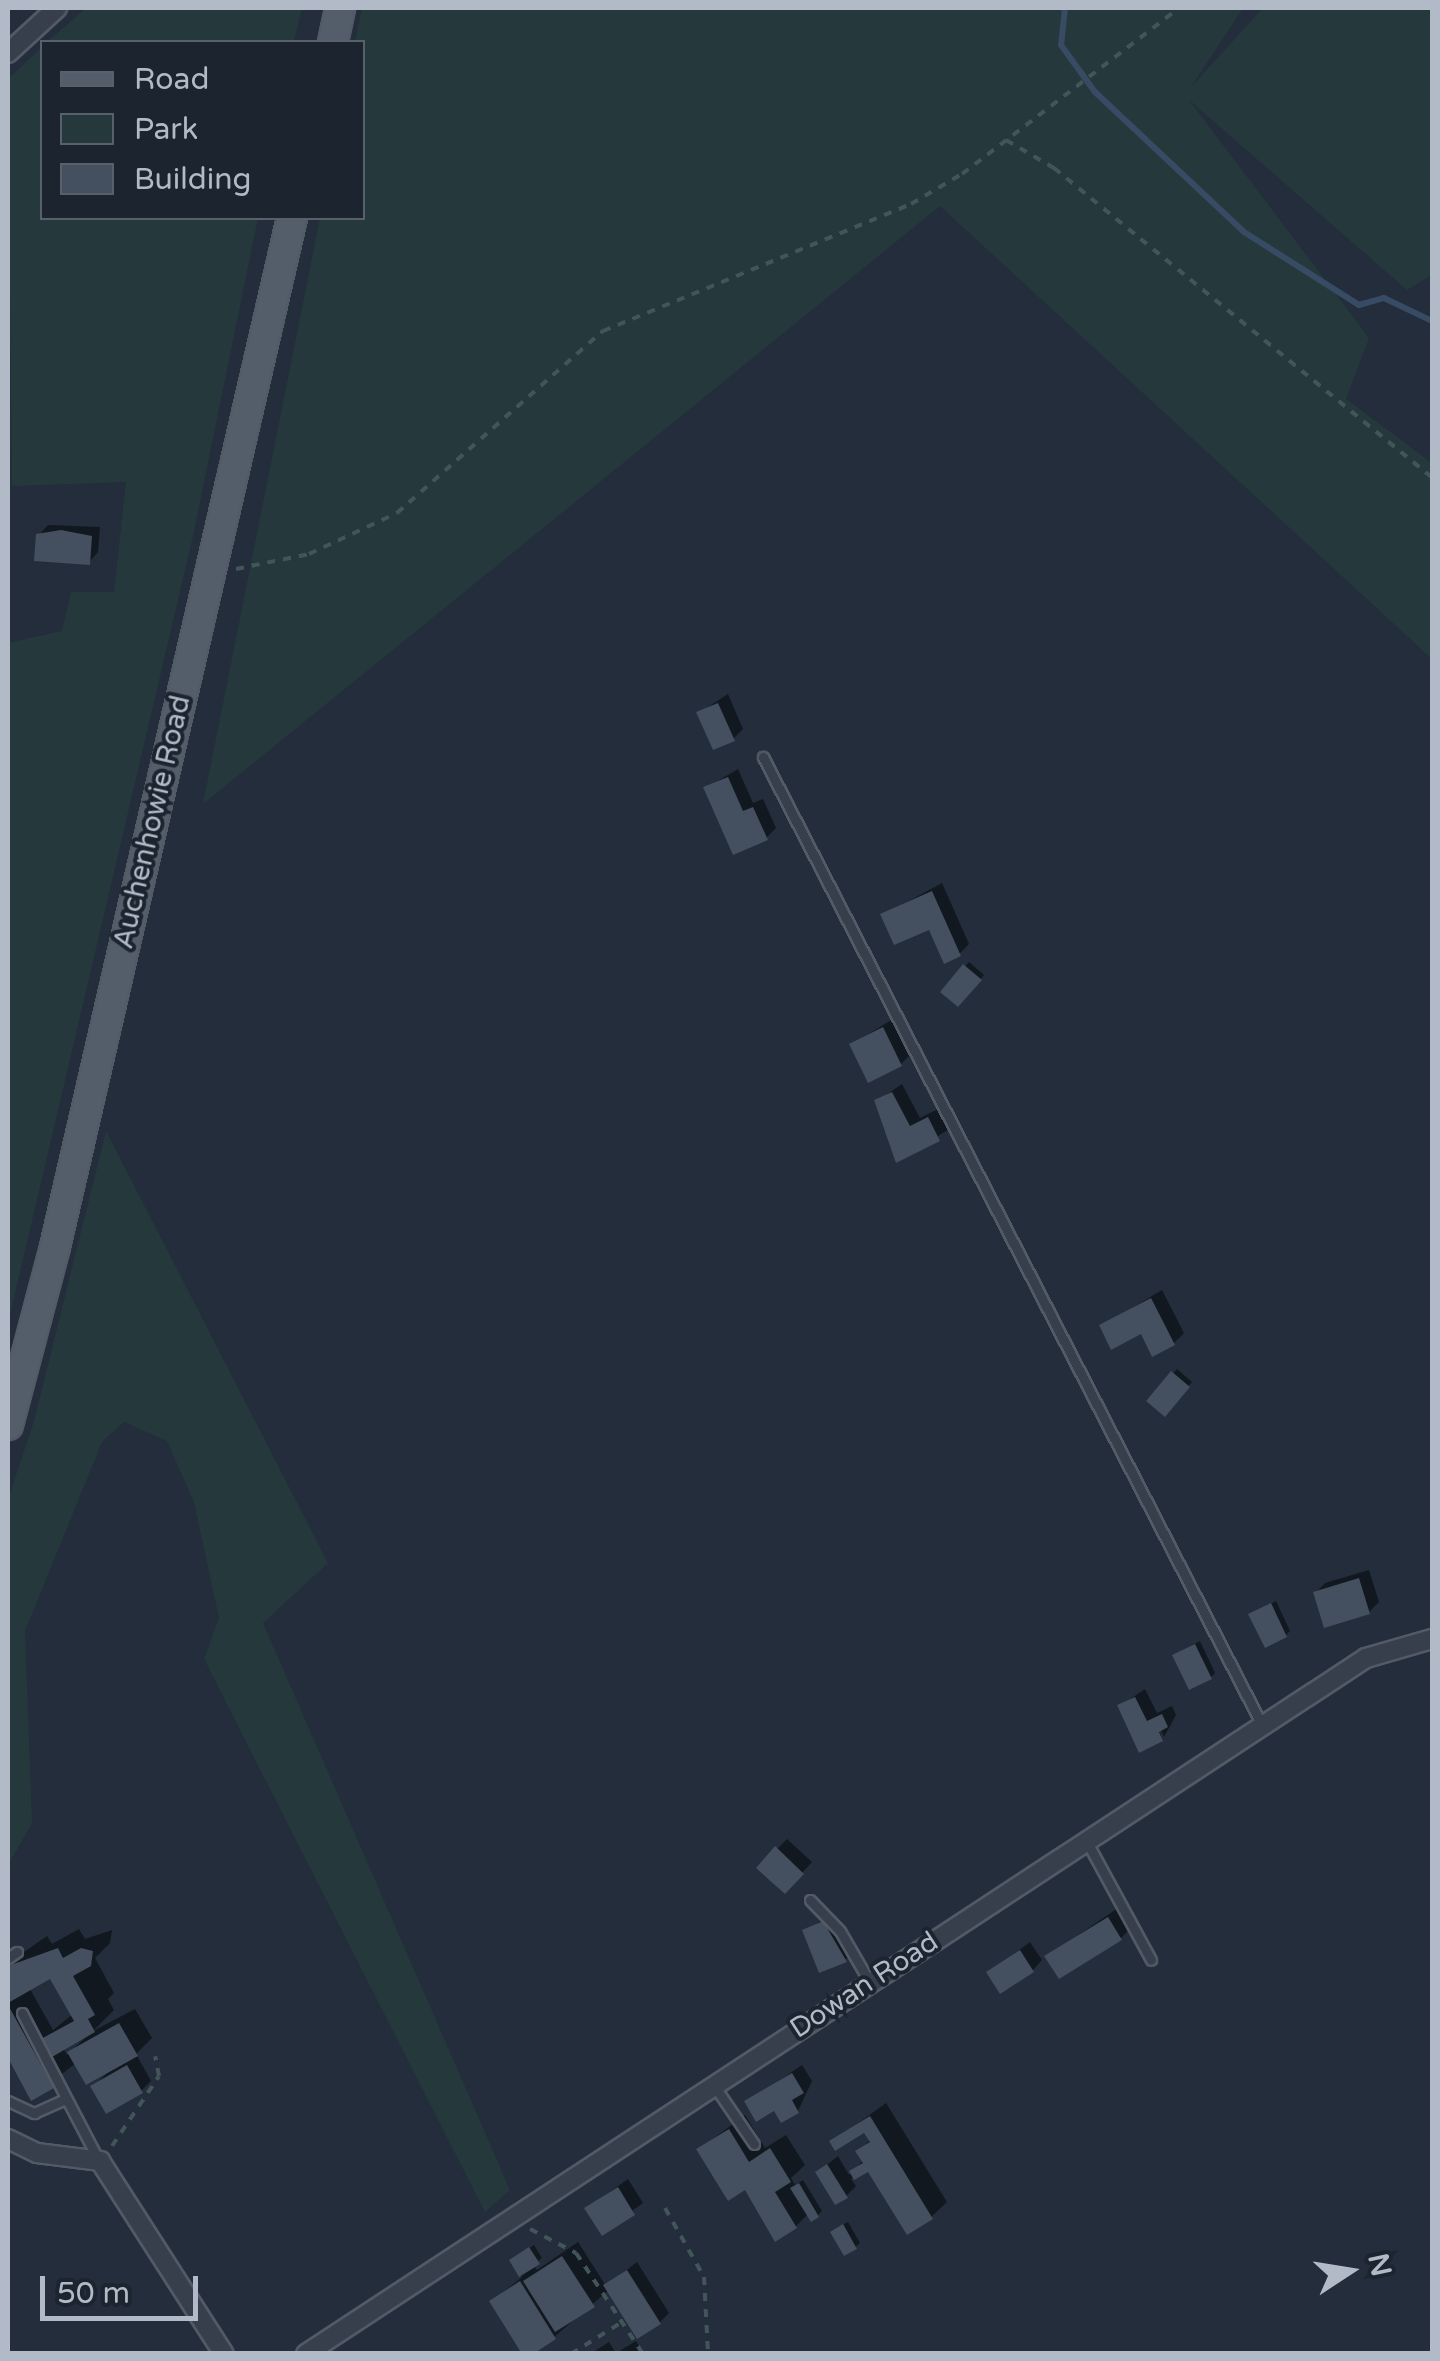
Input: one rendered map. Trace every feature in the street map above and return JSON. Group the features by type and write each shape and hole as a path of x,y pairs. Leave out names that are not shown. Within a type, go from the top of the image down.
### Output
{"main road":[{"path":"333,40 340,8"},
{"name":"Auchenhowie Road","path":"8,1425 55,1247 292,220"}],"street":[{"path":"8,53 56,8"},
{"name":"Dowan Road","path":"306,2354 1366,1658 1432,1638"},
{"path":"8,2139 37,2154 100,2161 224,2354"}],"lane":[{"path":"763,757 1262,1726"},
{"path":"1085,1840 1151,1960"},
{"path":"810,1900 840,1931 870,1981"},
{"path":"8,1958 18,1952"},
{"path":"22,2013 100,2161"},
{"path":"713,2084 754,2144"},
{"path":"8,2101 34,2113 65,2099"}],"path":[{"path":"211,567 266,566 309,554 397,514 602,331 911,204 1006,140 1179,8"},
{"path":"1006,140 1054,168 1432,477"},
{"path":"100,2161 141,2111 159,2076 155,2056"},
{"path":"665,2208 704,2277 708,2354"},
{"path":"515,2215 543,2241 576,2253 643,2354"},
{"path":"571,2354 622,2322"}],"green space":[{"path":"86,8 302,8 294,40 49,40"},
{"path":"362,8 1243,8 1191,87 1263,8 1432,8 1432,275 1407,290 1189,100 1369,338 1346,399 1432,463 1432,659 940,206 203,804 320,220 365,220 365,40 355,40"},
{"path":"40,49 40,220 258,220 193,536 8,1323 8,643 62,631 71,592 114,592 126,482 12,486 8,79"},
{"path":"106,1131 328,1563 263,1623 510,2190 485,2212 204,1659 219,1618 194,1502 167,1441 124,1422 102,1442 25,1631 32,1823 8,1865 8,1499 34,1421"}],"building":[{"path":"61,530 92,536 90,565 34,561 36,534"},
{"path":"718,703 735,741 713,750 696,712"},
{"path":"728,777 743,811 753,807 768,840 733,855 703,787"},
{"path":"932,891 961,956 944,964 929,930 894,945 880,914"},
{"path":"963,964 982,980 958,1007 940,992"},
{"path":"883,1027 902,1066 868,1083 849,1044"},
{"path":"892,1092 910,1126 928,1117 940,1141 896,1163 874,1100"},
{"path":"1151,1298 1175,1345 1152,1357 1141,1334 1111,1350 1099,1325"},
{"path":"1171,1371 1190,1387 1165,1417 1146,1401"},
{"path":"1359,1578 1370,1614 1324,1628 1313,1592"},
{"path":"1271,1603 1287,1637 1265,1648 1248,1614"},
{"path":"1195,1644 1212,1679 1189,1690 1172,1655"},
{"path":"1135,1697 1147,1721 1162,1714 1168,1727 1159,1732 1163,1741 1139,1753 1117,1705"},
{"path":"775,1846 804,1874 785,1894 756,1868"},
{"path":"1108,1917 1122,1940 1059,1979 1044,1956"},
{"path":"823,1921 847,1962 819,1973 802,1930"},
{"path":"58,1948 63,1958 81,1948 93,1951 91,1966 73,1976 95,2015 88,2019 95,2032 52,2057 41,2039 74,2021 50,1979 8,2003 8,1966"},
{"path":"1020,1950 1034,1972 1000,1994 986,1972"},
{"path":"8,2005 54,2088 31,2101 8,2058"},
{"path":"119,2023 138,2056 86,2085 67,2052"},
{"path":"127,2065 143,2093 106,2114 90,2086"},
{"path":"792,2073 804,2093 792,2100 799,2113 781,2123 774,2111 756,2122 744,2101"},
{"path":"870,2116 933,2219 907,2235 868,2172 854,2180 849,2171 863,2163 855,2151 870,2142 864,2133 835,2151 829,2141"},
{"path":"729,2129 749,2162 770,2148 791,2182 775,2192 797,2228 775,2242 745,2190 728,2201 696,2149"},
{"path":"827,2164 848,2198 835,2205 815,2172"},
{"path":"799,2183 819,2217 811,2222 790,2188"},
{"path":"618,2187 635,2215 602,2236 584,2208"},
{"path":"843,2224 857,2249 844,2256 830,2232"},
{"path":"529,2247 540,2264 519,2277 509,2260"},
{"path":"562,2256 595,2307 555,2332 523,2281"},
{"path":"627,2270 661,2324 637,2339 603,2285"},
{"path":"520,2281 556,2339 533,2354 522,2354 489,2301"}],"waterway":[{"path":"1065,8 1061,45 1095,92 1244,232 1359,305 1384,298 1432,321"}]}
